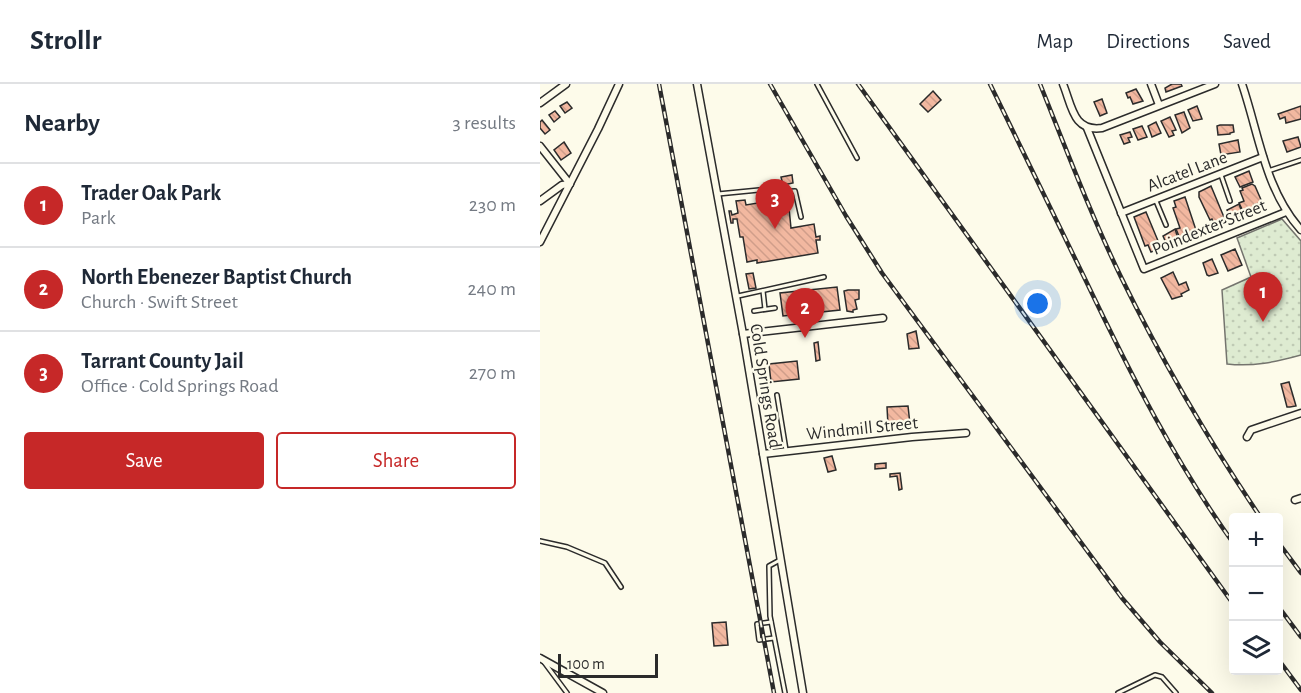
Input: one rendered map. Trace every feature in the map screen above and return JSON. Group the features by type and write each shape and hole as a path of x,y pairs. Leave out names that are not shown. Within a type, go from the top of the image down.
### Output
{"street":[{"path":"540,103 566,84"},
{"path":"540,242 619,84"},
{"name":"Cold Springs Road","path":"697,84 743,334 803,693"},
{"path":"1063,84 1080,124 1087,128 1102,128 1215,84"},
{"path":"1151,84 1159,105"},
{"path":"1242,84 1267,171 1286,212 1301,230"},
{"path":"1087,128 1121,213"},
{"path":"540,146 570,184"},
{"name":"Alcatel Lane","path":"1121,213 1263,157"},
{"path":"540,201 562,185 570,184"},
{"name":"Poindexter Street","path":"1121,213 1144,269 1286,212"},
{"path":"743,334 883,318"},
{"path":"1247,437 1251,430 1301,413"},
{"name":"Windmill Street","path":"762,454 966,433"},
{"path":"542,659 603,693"}],"lane":[{"path":"817,84 857,158"},
{"path":"1267,171 1301,160"},
{"path":"1221,174 1230,201"},
{"path":"718,194 770,189 778,192 795,191 801,217"},
{"path":"1155,199 1166,225"},
{"path":"736,296 800,280 824,277"},
{"path":"763,291 765,309"},
{"path":"754,311 776,308"},
{"path":"777,395 786,452"},
{"path":"540,541 567,547 605,563 621,587"},
{"path":"780,560 769,566 771,622 785,693"},
{"path":"771,622 757,624 759,640 774,638"},
{"path":"542,659 567,693"},
{"path":"1118,693 1155,675 1162,677 1176,693"}],"green space":[{"path":"1282,219 1301,241 1301,355 1264,363 1227,364 1222,290 1251,277 1237,238"}],"building":[{"path":"1172,84 1182,86 1166,92 1165,88"},
{"path":"1136,89 1143,101 1133,104 1126,93"},
{"path":"933,91 941,100 928,112 920,104"},
{"path":"1102,99 1107,113 1100,116 1094,102"},
{"path":"567,102 572,108 565,113 560,106"},
{"path":"1197,106 1202,119 1193,121 1188,110"},
{"path":"1301,106 1301,119 1286,123 1285,117 1280,119 1278,114"},
{"path":"555,111 560,117 554,122 549,115"},
{"path":"1184,112 1190,128 1182,133 1175,115"},
{"path":"1170,117 1176,130 1172,131 1174,135 1169,137 1161,121"},
{"path":"542,120 550,130 545,134 540,128"},
{"path":"1156,122 1161,133 1152,137 1148,126"},
{"path":"1233,125 1234,132 1218,135 1217,126"},
{"path":"1142,126 1147,137 1138,140 1133,129"},
{"path":"1130,132 1132,137 1128,138 1130,142 1124,144 1120,135"},
{"path":"1298,137 1301,147 1287,152 1283,141"},
{"path":"1238,140 1240,152 1221,155 1219,144"},
{"path":"564,142 571,153 561,160 554,150"},
{"path":"1249,171 1253,182 1240,187 1235,177"},
{"path":"792,175 793,183 783,185 781,177"},
{"path":"1252,184 1262,202 1254,205 1256,210 1245,215 1239,203 1244,201 1240,191"},
{"path":"1211,186 1226,222 1215,226 1199,197 1199,192"},
{"path":"1185,197 1197,233 1181,241 1176,229 1180,228 1173,208 1176,207 1174,201"},
{"path":"788,198 791,228 814,224 816,237 820,236 820,240 816,240 818,253 757,263 757,260 747,262 737,219 733,219 731,223 729,211 732,215 738,213 736,201 745,200 746,205"},
{"path":"1239,204 1243,215 1232,220 1227,210"},
{"path":"1146,212 1161,248 1151,252 1148,245 1145,246 1134,217"},
{"path":"1175,229 1179,241 1167,245 1163,236"},
{"path":"1235,249 1242,265 1228,271 1221,255"},
{"path":"1212,259 1218,273 1209,276 1203,263"},
{"path":"1173,272 1179,285 1186,282 1189,290 1181,294 1182,296 1172,299 1161,278"},
{"path":"753,273 756,288 749,289 746,274"},
{"path":"837,287 840,310 783,316 780,293"},
{"path":"859,290 859,299 855,300 857,309 853,312 847,311 844,291"},
{"path":"916,331 919,348 909,349 907,334"},
{"path":"818,342 820,360 816,361 814,343"},
{"path":"797,361 799,379 771,382 769,364"},
{"path":"1289,382 1296,406 1287,407 1281,384"},
{"path":"908,406 910,424 888,425 887,407"},
{"path":"832,456 836,470 828,472 824,458"},
{"path":"886,463 886,468 875,469 875,464"},
{"path":"900,473 902,489 899,490 897,476 890,477 890,474"},
{"path":"726,622 728,645 714,646 712,623"}],"railway":[{"path":"659,84 774,693"},
{"path":"770,84 846,216 882,273 1122,598 1160,642 1212,693"},
{"path":"858,84 1229,598"},
{"path":"990,84 1136,382 1192,481 1229,537"},
{"path":"1040,84 1099,230 1121,277 1187,400 1258,513"},
{"path":"1283,549 1301,573"},
{"path":"1283,613 1301,637"},
{"path":"1283,666 1301,690"}],"place":[{"name":"Tarrant County Jail","path":"775,229"},
{"name":"Trader Oak Park","path":"1263,322"},
{"name":"North Ebenezer Baptist Church","path":"805,338"}]}
